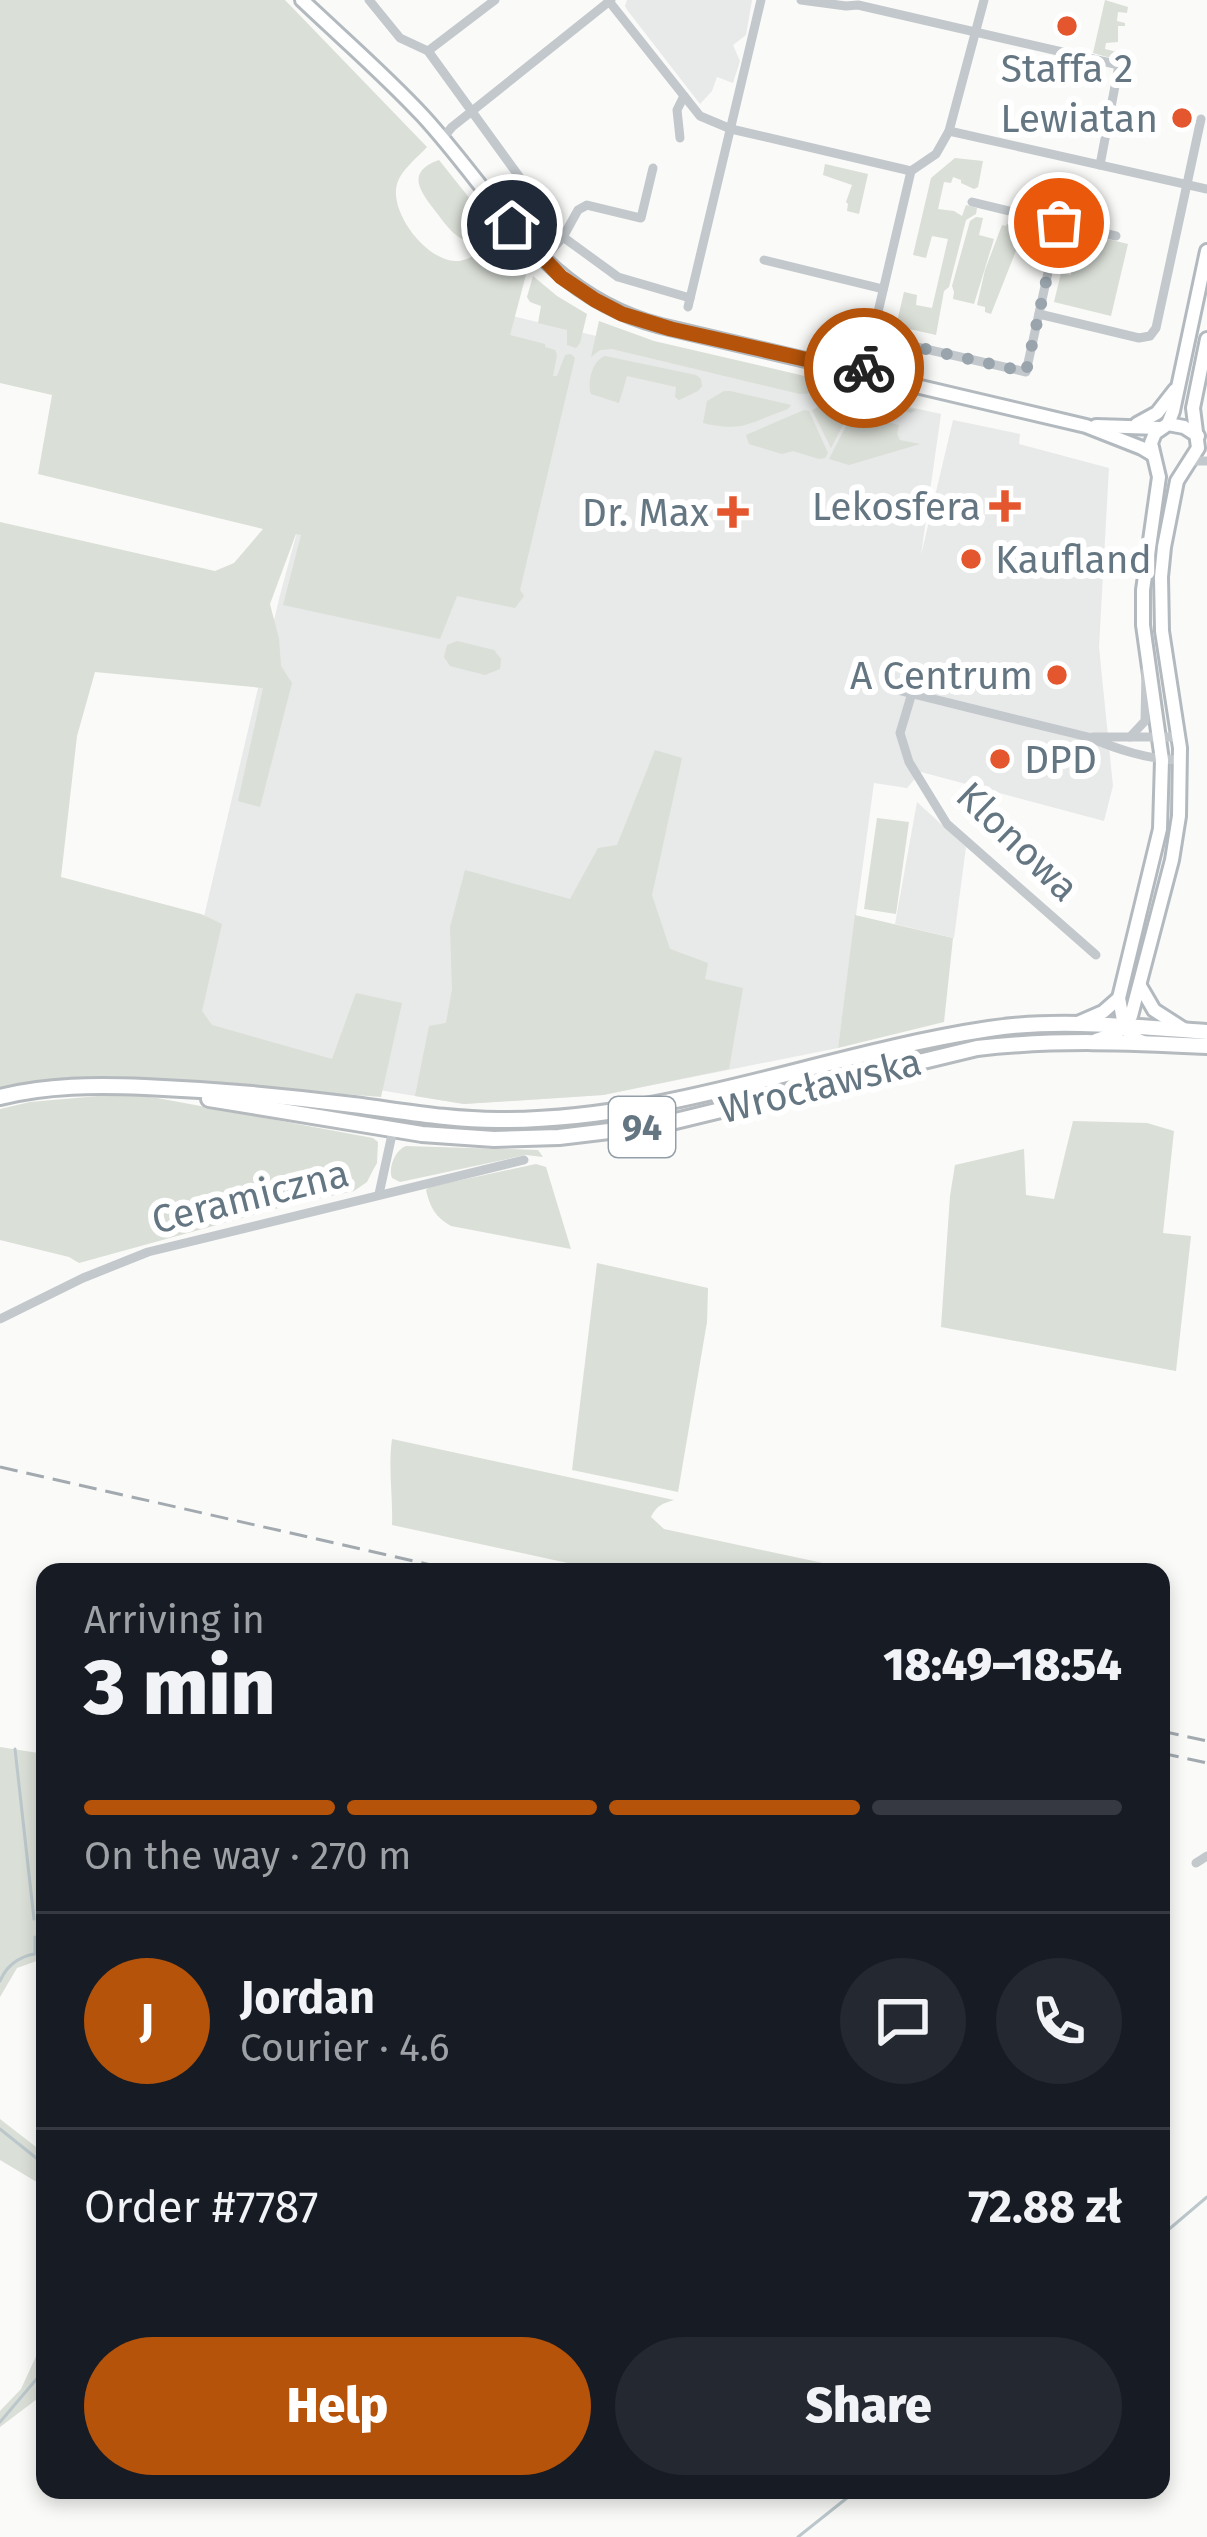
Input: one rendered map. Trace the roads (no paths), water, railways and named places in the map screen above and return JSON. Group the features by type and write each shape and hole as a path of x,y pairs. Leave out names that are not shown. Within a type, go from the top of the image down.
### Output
{"main road":[{"name":"Wrocławska","path":"0,1097 74,1086 172,1087 460,1119 558,1119 652,1107 952,1035 1019,1025 1207,1032"},
{"name":"Wrocławska","path":"151,1088 393,1130 494,1139 659,1125 976,1048 1090,1042 1207,1046"}],"street":[{"path":"302,0 420,113 543,260 581,292 632,317 1085,426 1142,448 1167,467 1207,461"},
{"path":"369,0 400,38 428,51 563,237 618,278 689,302 760,3"},
{"path":"428,51 495,0"},
{"path":"442,139 610,0 700,116 731,129 911,171"},
{"path":"801,0 858,5 1119,65 1100,165"},
{"path":"862,372 911,171 936,154 949,131 984,0"},
{"path":"680,138 677,110 684,96"},
{"path":"1039,314 1139,338 1150,336 1156,328 1201,119"},
{"path":"949,131 1207,189"},
{"path":"543,260 586,205 641,218 652,168"},
{"path":"976,203 1116,236"},
{"path":"873,337 1026,372 1059,223"},
{"path":"1130,737 1144,721 1143,590 1160,477 1153,438 1164,426 1179,384 1207,250"},
{"path":"764,260 884,290"},
{"path":"1090,1042 1124,1027 1131,1016 1176,842 1179,737 1162,631 1161,577 1175,490 1202,438 1193,408 1207,339"},
{"path":"1132,427 1156,413 1179,384"},
{"path":"1085,426 1184,427 1202,438"},
{"path":"1146,1044 1124,1027 1119,998 1160,829 1162,760 1147,660"},
{"path":"897,689 1088,736 1162,760 1180,760"},
{"name":"Klonowa","path":"912,693 900,734 909,762 947,824 1096,955"},
{"path":"1088,736 1179,737"},
{"path":"1140,986 1159,1014 1186,1031"},
{"path":"1072,1025 1094,1018 1119,998"},
{"path":"379,1194 393,1130"},
{"name":"Ceramiczna","path":"0,1319 148,1252 524,1160"}],"waterway":[{"path":"15,1749 34,1919"},
{"path":"35,1937 35,1953"},
{"path":"0,1981 18,1960 36,1954"},
{"path":"0,2129 36,2158"},
{"path":"1170,2228 1207,2197"},
{"path":"0,2422 36,2380"},
{"path":"798,2537 846,2499"}],"railway":[{"path":"0,1467 422,1563"},
{"path":"1170,1733 1207,1741"},
{"path":"1170,1755 1207,1763"}],"place":[{"name":"Staffa 2","path":"1067,26"},
{"name":"Lewiatan","path":"1182,118"},
{"name":"Lekosfera","path":"1005,506"},
{"name":"Dr. Max","path":"733,512"},
{"name":"Kaufland","path":"971,559"},
{"name":"A Centrum","path":"1057,675"},
{"name":"DPD","path":"1000,759"}]}
